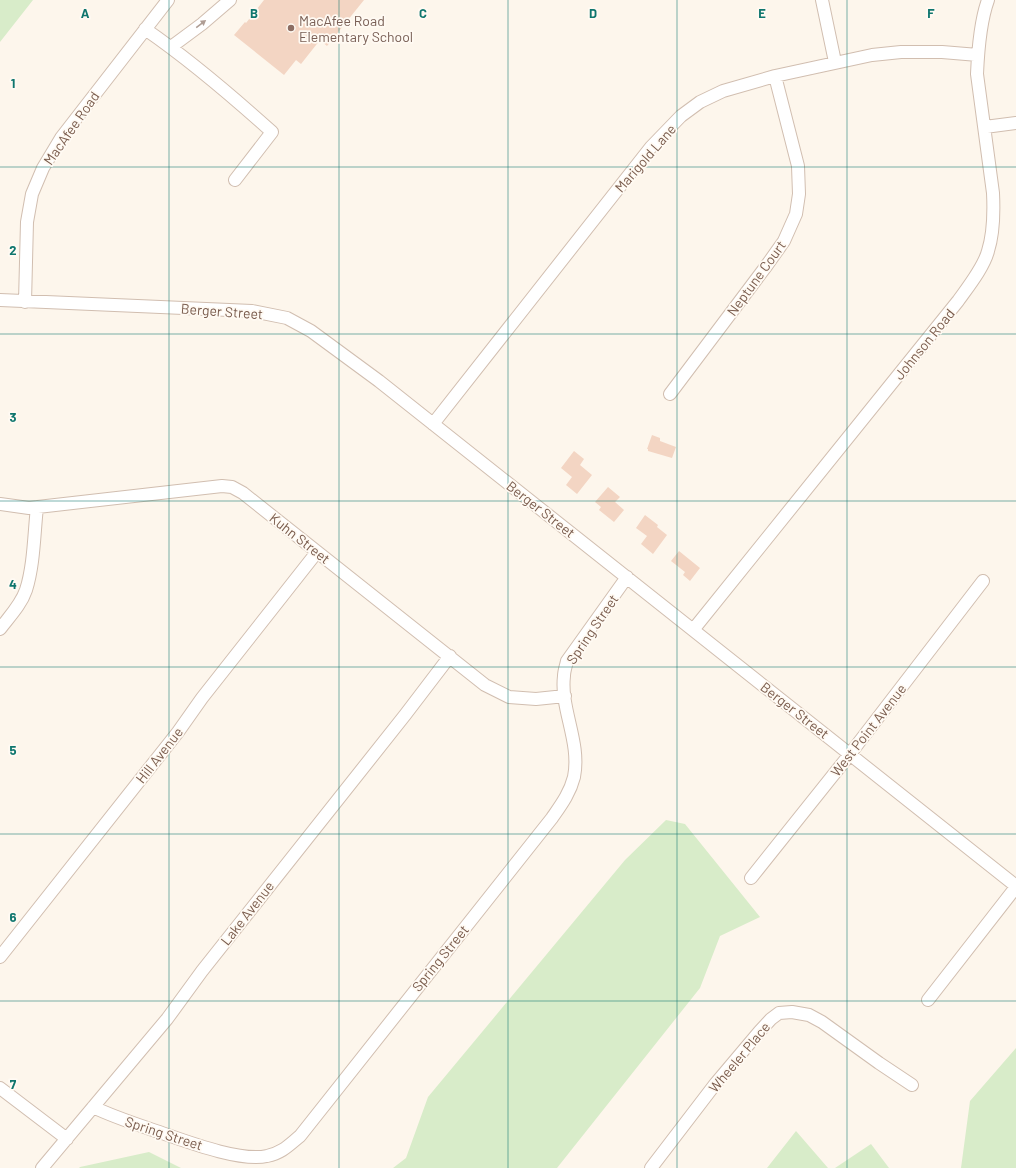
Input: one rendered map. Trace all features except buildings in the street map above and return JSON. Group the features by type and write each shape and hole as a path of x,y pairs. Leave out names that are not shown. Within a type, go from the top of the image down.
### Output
{"street":[{"name":"MacAfee Road","path":"25,302 27,222 32,194 43,168 61,138 168,0"},
{"path":"171,47 202,24 230,0"},
{"path":"822,0 835,62"},
{"name":"Johnson Road","path":"693,630 958,302 976,275 988,252 993,225 993,193 977,74 978,55 985,8 988,0"},
{"path":"145,29 171,47 272,132 235,180"},
{"name":"Marigold Lane","path":"434,424 651,147 681,116 700,102 723,91 775,76 872,55 901,52 942,52 978,55"},
{"name":"Neptune Court","path":"670,394 780,247 796,214 798,166 775,76"},
{"path":"985,127 1016,123"},
{"name":"Berger Street","path":"0,300 252,311 287,318 312,331 434,424 1016,886"},
{"name":"Kuhn Street","path":"0,504 29,508 222,486 232,487 243,493 485,685 509,697 536,699 565,696"},
{"path":"0,629 18,606 25,591 30,572 37,507"},
{"name":"Hill Avenue","path":"0,957 178,732 202,698 317,552"},
{"name":"Spring Street","path":"93,1108 202,1146 243,1156 266,1156 284,1150 300,1136 552,818 564,800 570,789 574,776 575,749 565,696 564,676 567,661 627,577"},
{"name":"West Point Avenue","path":"751,878 850,754 984,580"},
{"name":"Lake Avenue","path":"42,1168 167,1019 202,971 450,656"},
{"path":"928,1000 1016,886"},
{"name":"Wheeler Place","path":"651,1168 716,1083 759,1032 779,1013 792,1012 809,1015 822,1022 912,1085"},
{"path":"0,1088 66,1139"}],"green space":[{"path":"0,0 33,0 0,42"},
{"path":"666,820 685,824 760,917 720,936 700,988 557,1168 393,1168 406,1158 428,1097 625,860"},
{"path":"1016,1048 1016,1168 961,1168 970,1101"},
{"path":"796,1131 828,1168 767,1168"},
{"path":"871,1144 889,1168 835,1168"},
{"path":"149,1152 181,1168 79,1168 80,1167"}],"place":[{"name":"MacAfee Road Elementary School","path":"291,28"}]}
